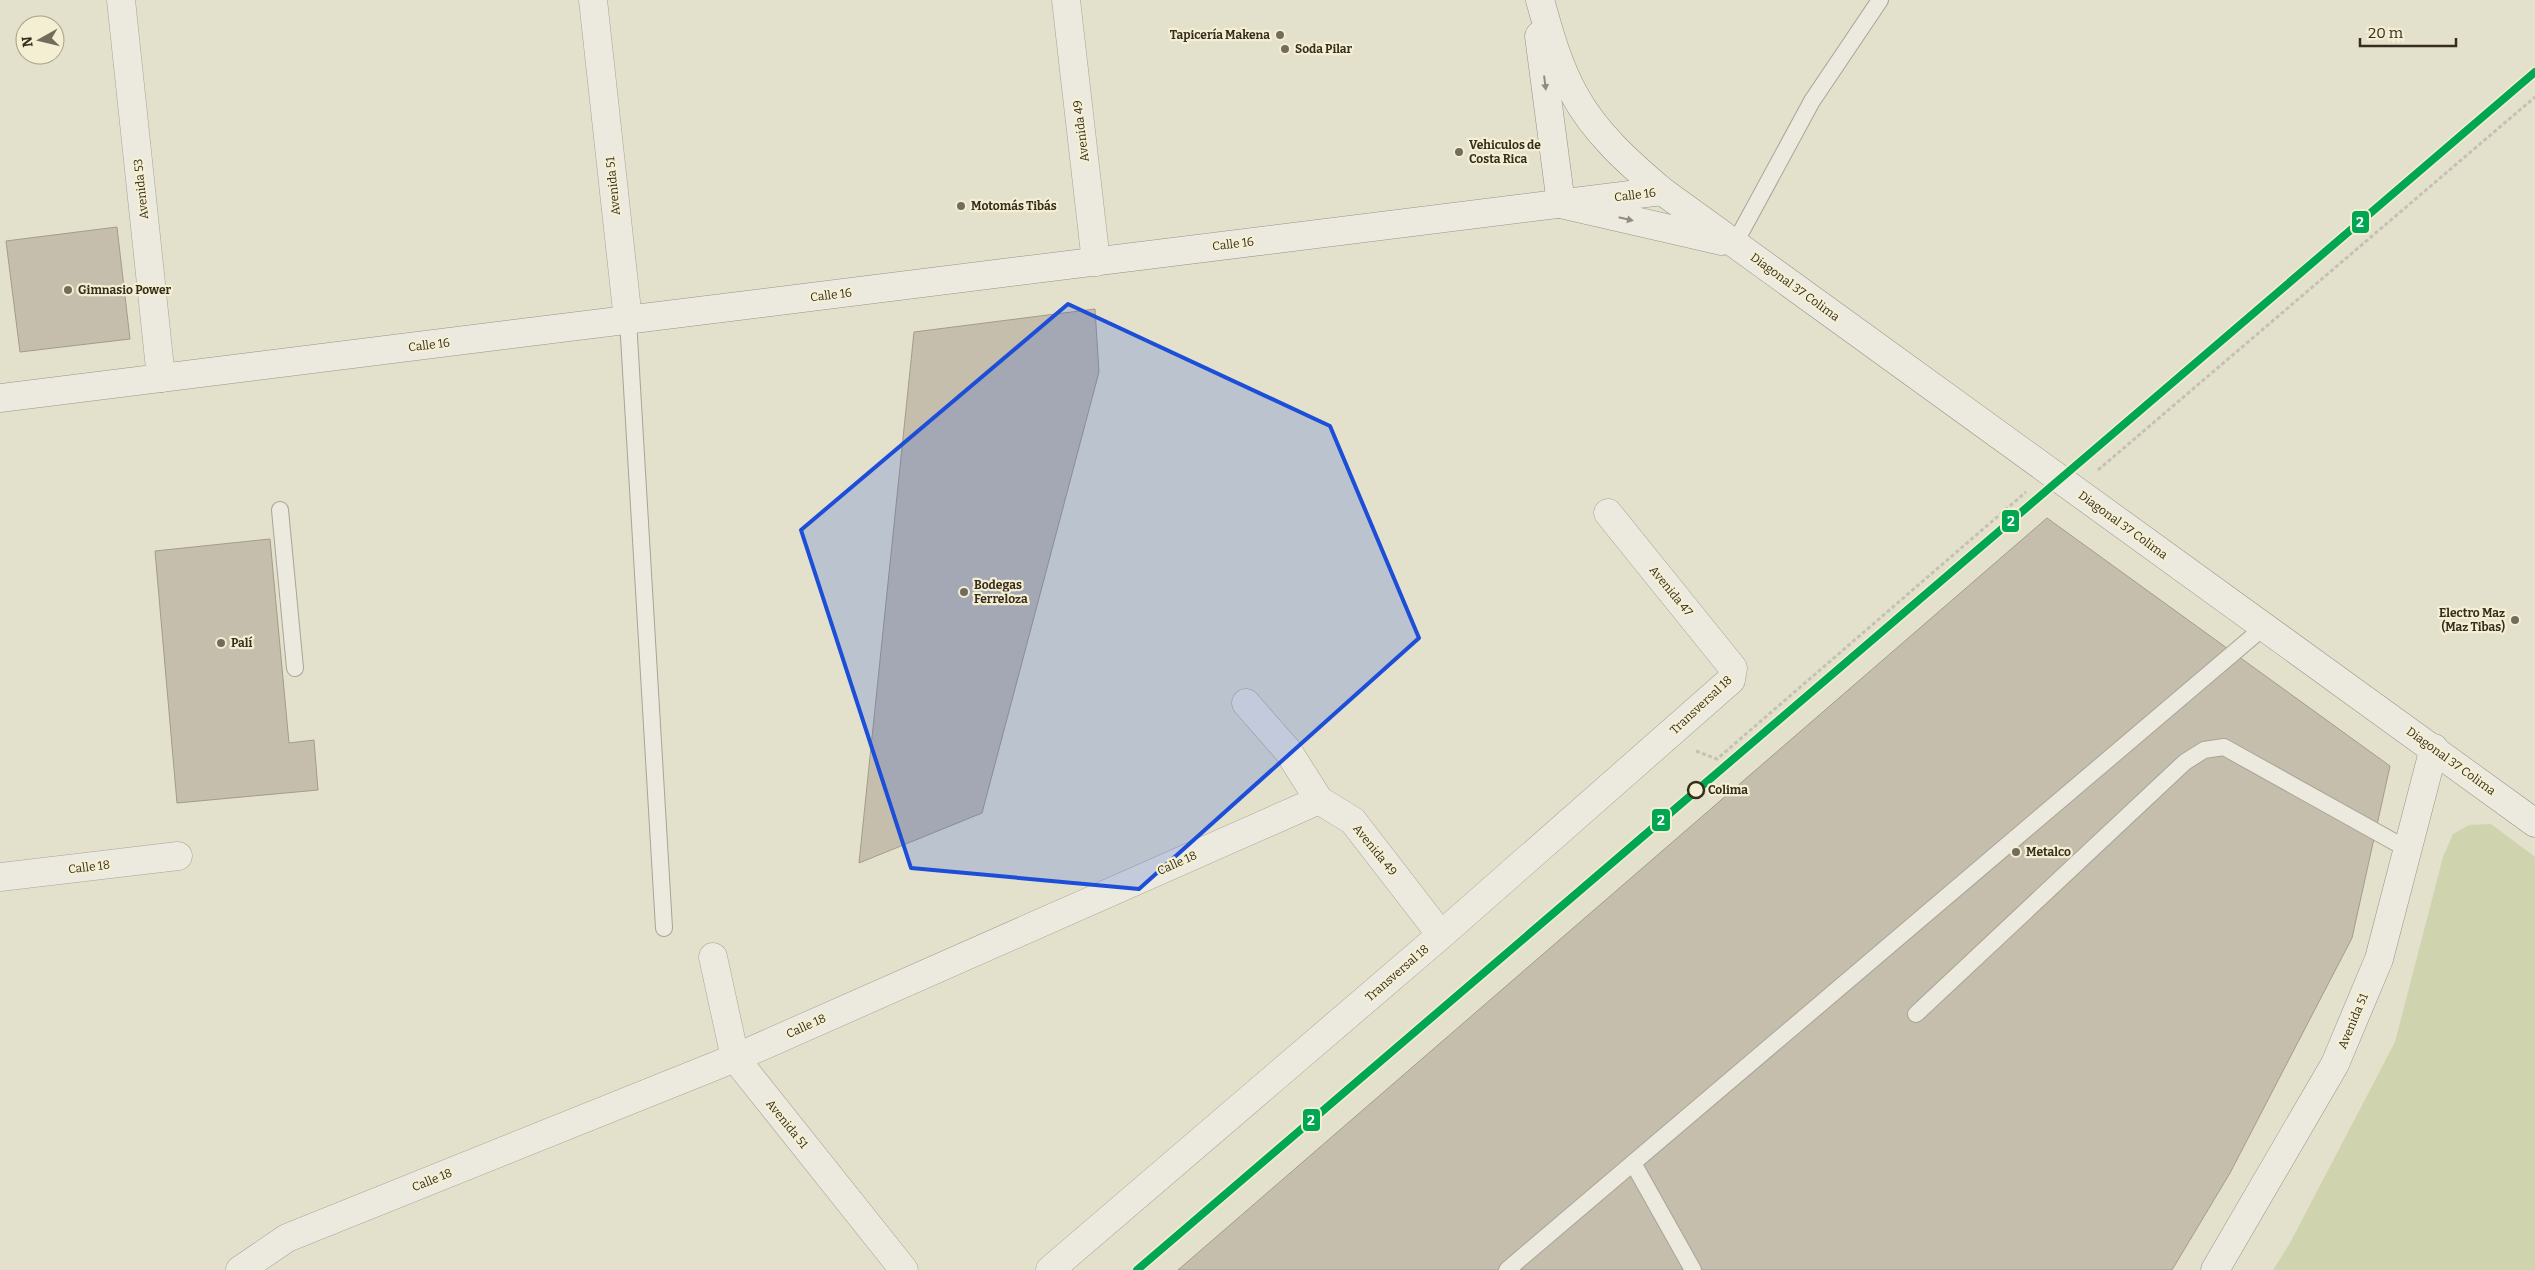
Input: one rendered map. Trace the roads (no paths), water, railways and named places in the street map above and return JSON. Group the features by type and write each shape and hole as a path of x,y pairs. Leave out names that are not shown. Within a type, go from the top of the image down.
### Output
{"street":[{"name":"Avenida 53","path":"121,0 162,378"},
{"name":"Avenida 51","path":"593,0 628,320"},
{"name":"Avenida 49","path":"1066,0 1096,262"},
{"path":"1535,0 1561,204 1735,244"},
{"name":"Diagonal 37 Colima","path":"1540,0 1552,42 1574,94 1600,132 1633,166 1662,191 2434,748 2535,823"},
{"name":"Calle 16","path":"0,398 1662,191"},
{"name":"Avenida 47","path":"1608,513 1734,668"},
{"name":"Transversal 18","path":"1050,1270 1441,935 1664,739 1731,680 1734,668"},
{"name":"Avenida 49","path":"1246,703 1288,750 1320,800 1353,821 1441,935"},
{"name":"Avenida 51","path":"2215,1270 2335,1064 2379,959 2434,748"},
{"name":"Calle 18","path":"240,1270 287,1238 735,1058 1320,800"},
{"name":"Calle 18","path":"0,877 178,856"},
{"name":"Avenida 51","path":"712,957 735,1058 904,1270"}],"lane":[{"path":"1735,244 1812,101 1880,0"},
{"name":"Avenida 51","path":"628,320 664,928"},
{"path":"280,510 295,668"},
{"path":"1507,1270 2264,627"},
{"path":"1916,1014 2185,762 2204,750 2224,747 2407,850"},
{"path":"1633,1163 1693,1270"}],"place":[{"name":"Tapicería Makena","path":"1280,35"},
{"name":"Soda Pilar","path":"1285,49"},
{"name":"Vehiculos de Costa Rica","path":"1459,152"},
{"name":"Motomás Tibás","path":"961,206"},
{"name":"Gimnasio Power","path":"68,290"},
{"name":"Bodegas Ferreloza","path":"964,592"},
{"name":"Electro Maz (Maz Tibas)","path":"2515,620"},
{"name":"Palí","path":"221,643"},
{"name":"Colima","path":"1696,790"},
{"name":"Metalco","path":"2016,852"}]}
